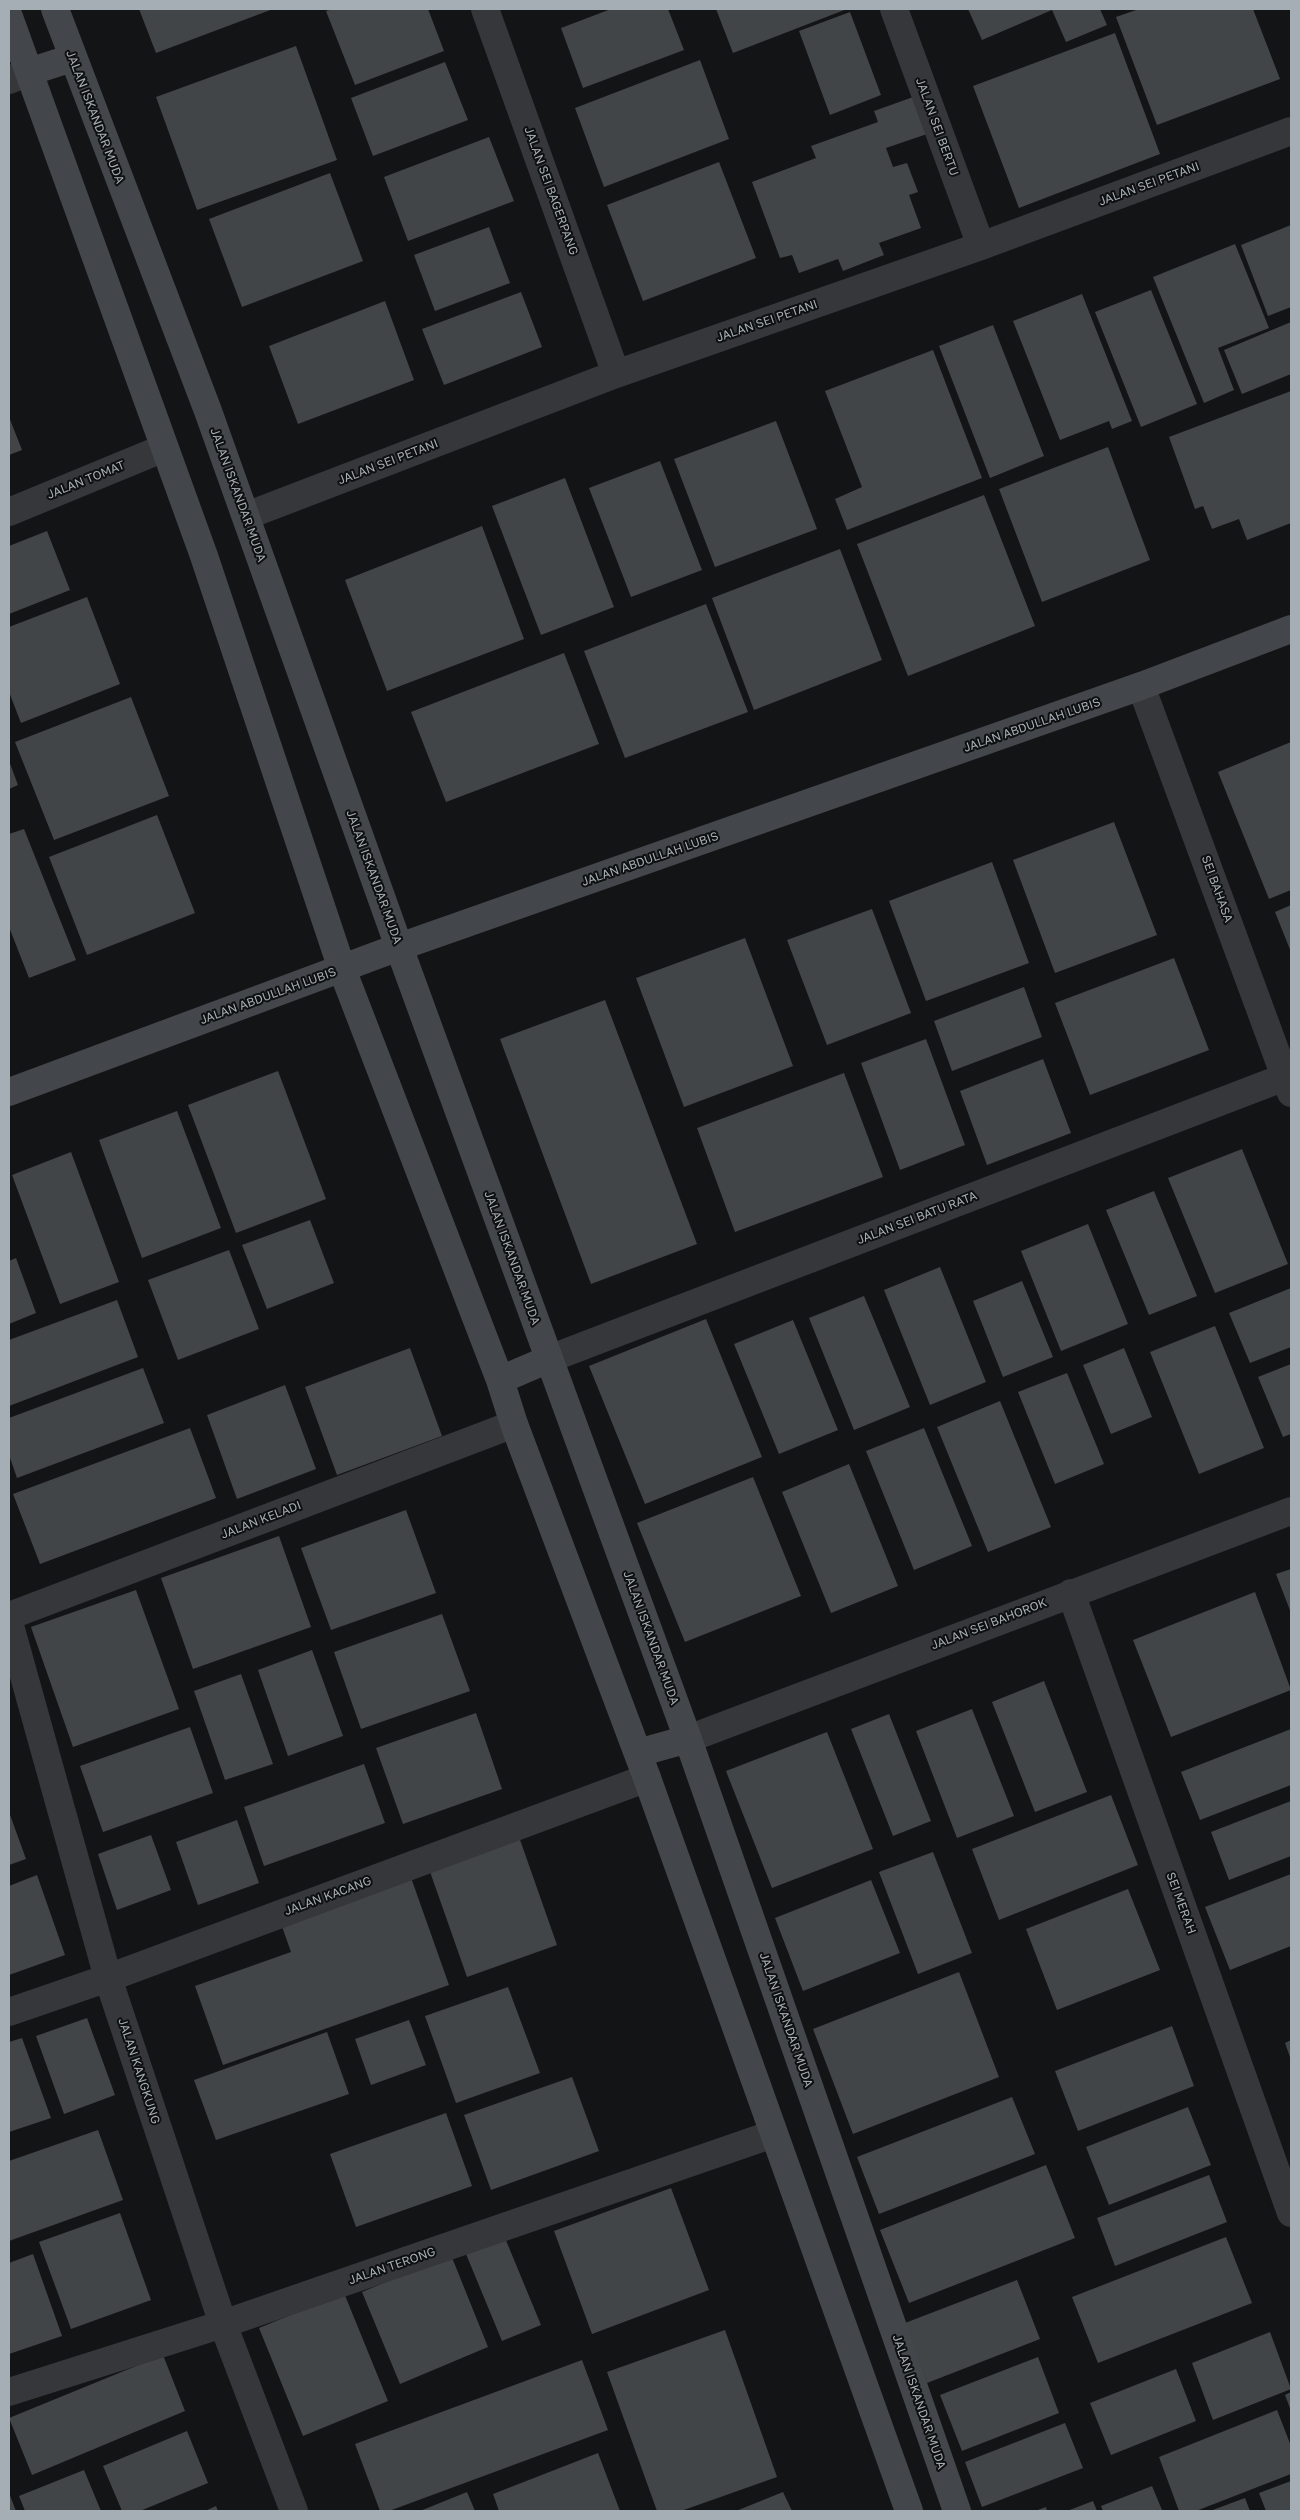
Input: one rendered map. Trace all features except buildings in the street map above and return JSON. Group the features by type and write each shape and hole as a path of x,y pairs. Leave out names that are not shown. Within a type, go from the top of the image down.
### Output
{"main road":[{"name":"JALAN ISKANDAR MUDA","path":"55,9 72,58 208,411 399,947 688,1739 957,2511"},
{"path":"9,17 19,76 164,448 204,556 342,969 500,1380 514,1424 638,1753 908,2511"},
{"path":"19,76 72,58"},
{"name":"JALAN ABDULLAH LUBIS","path":"9,1092 399,947 1141,686 1291,629"},
{"path":"500,1380 549,1359"},
{"path":"638,1753 688,1739"}],"street":[{"name":"JALAN SEI BAGERPANG","path":"485,9 616,374"},
{"name":"JALAN SEI BERTU","path":"894,9 981,246"},
{"name":"JALAN SEI PETANI","path":"246,516 616,374 981,246 1291,131"},
{"name":"JALAN TOMAT","path":"9,512 164,448"},
{"name":"SEI BAHASA","path":"1141,686 1288,1085"},
{"name":"JALAN SEI BATU RATA","path":"549,1359 1288,1085"},
{"name":"JALAN KELADI","path":"9,1616 514,1424"},
{"name":"JALAN SEI BAHOROK","path":"688,1739 1291,1511"},
{"name":"SEI MERAH","path":"1071,1593 1291,2213"},
{"name":"JALAN KANGKUNG","path":"9,1622 108,1978 223,2324 294,2511"},
{"name":"JALAN KACANG","path":"9,2012 108,1978 647,1778"},
{"name":"JALAN TERONG","path":"9,2392 223,2324 773,2134"}]}
